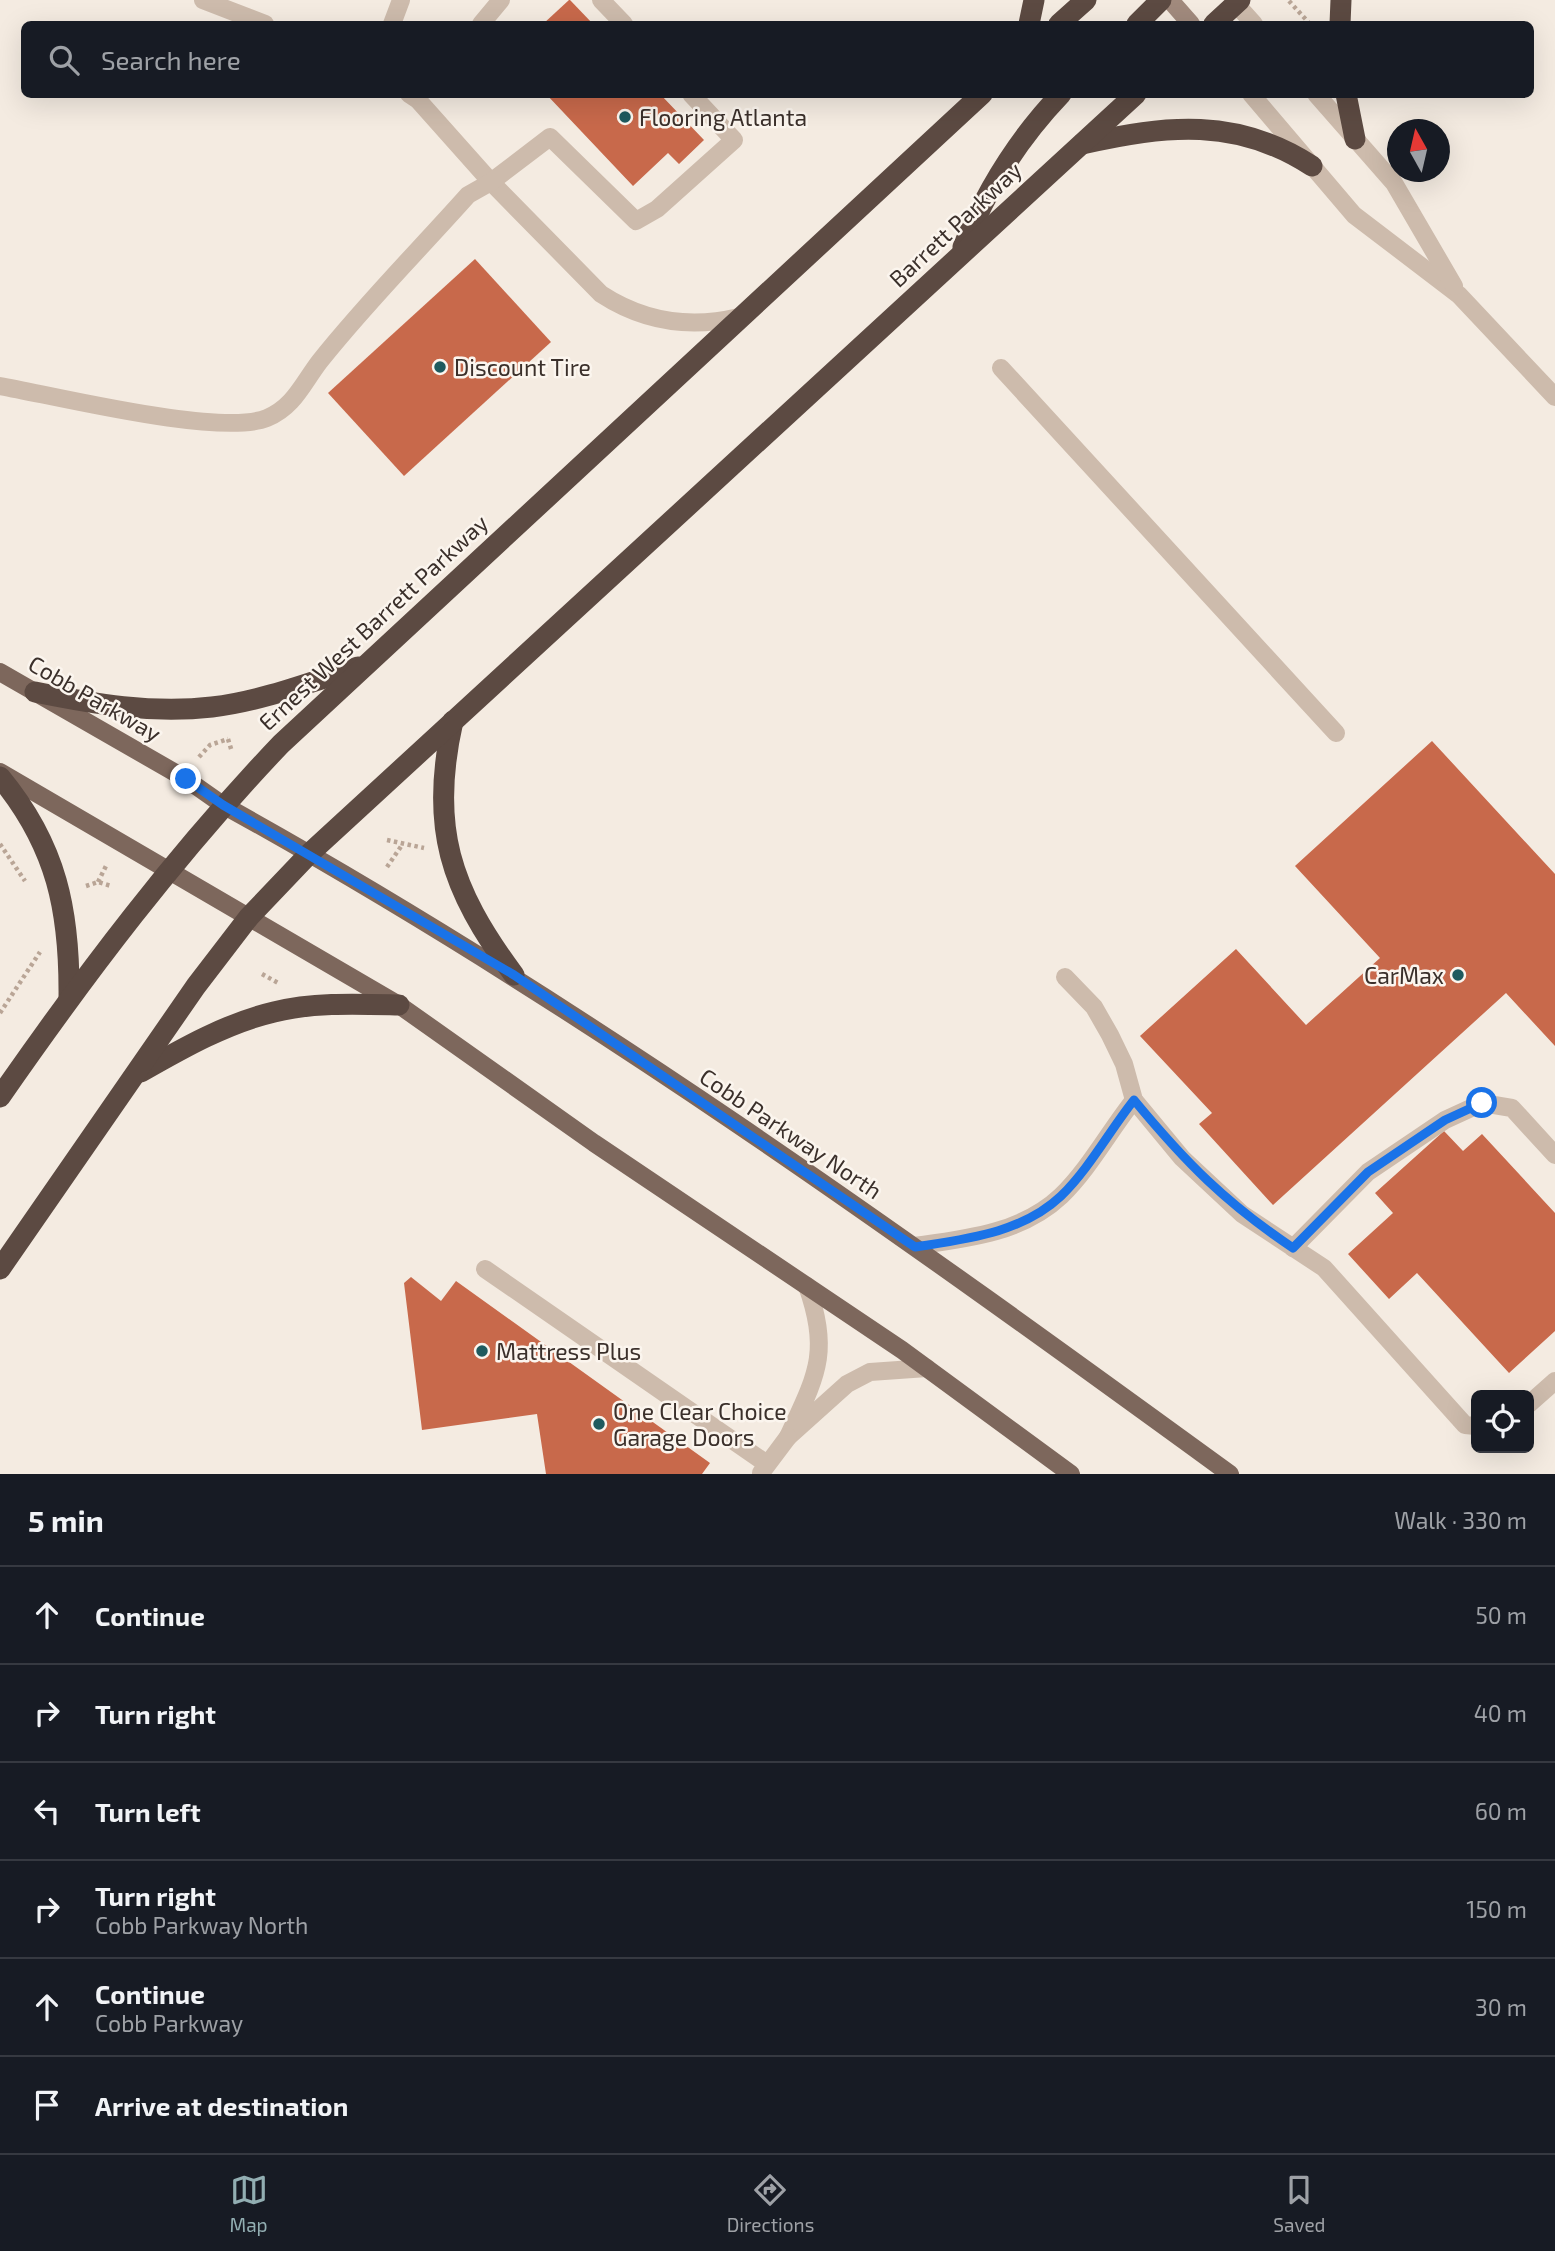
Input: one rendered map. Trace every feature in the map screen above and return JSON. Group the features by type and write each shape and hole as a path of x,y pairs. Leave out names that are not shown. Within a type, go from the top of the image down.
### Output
{"highway":[{"path":"1030,21 1034,0"},
{"path":"1062,21 1086,0"},
{"path":"1140,21 1161,0"},
{"path":"1340,0 1340,21"},
{"path":"1217,21 1237,1"},
{"name":"Ernest West Barrett Parkway","path":"0,1097 69,999 168,871 223,805 281,744 978,98"},
{"path":"960,256 983,200 1002,167 1033,123 1057,98"},
{"name":"Barrett Parkway","path":"453,721 1132,98"},
{"path":"1347,98 1355,139"},
{"path":"1080,145 1118,136 1197,128 1264,140 1312,166"},
{"path":"35,692 123,708 213,707 252,699 363,666"},
{"path":"0,1269 196,986 249,917 310,853 453,721"},
{"path":"453,721 443,767 442,808 446,836 465,895 514,975"},
{"path":"0,774 36,827 58,879 69,953 69,999"},
{"path":"136,1075 207,1036 276,1011 360,1004 399,1005"}],"main road":[{"name":"Cobb Parkway","path":"0,672 186,779 223,805 310,853"},
{"path":"0,774 399,1005 594,1143 927,1368 1071,1474"},
{"name":"Cobb Parkway North","path":"310,853 514,975 915,1247 1230,1474"}],"street":[{"path":"203,0 257,21"},
{"path":"393,21 401,0"},
{"path":"484,21 501,0"},
{"path":"601,0 621,21"},
{"path":"1170,0 1188,21"},
{"path":"1237,1 1252,21"},
{"path":"418,98 491,182 583,278 623,308 675,323 708,324 739,317"},
{"path":"0,386 191,421 240,424 266,419 289,405 319,361 468,195 491,182 550,137 636,220 657,209 734,139 695,98"},
{"path":"1254,98 1354,215 1459,295 1555,397"},
{"path":"1319,98 1394,183 1459,295"},
{"path":"1000,368 1336,733"},
{"path":"1066,977 1094,1007 1110,1035 1124,1064 1134,1100 1192,1168 1242,1214 1324,1268 1465,1425 1471,1426"},
{"path":"915,1247 996,1232 1031,1219 1062,1195 1134,1100"},
{"path":"1293,1248 1368,1172 1445,1120 1482,1103 1512,1108 1555,1156"},
{"path":"485,1269 764,1469 788,1437 847,1384 870,1372 927,1368"},
{"path":"788,1437 819,1362 820,1336 807,1286"},
{"path":"1534,1400 1555,1381"}],"path":[{"path":"1289,1 1307,21"},
{"path":"225,726 232,752"},
{"path":"199,757 211,745 228,739"},
{"path":"387,840 402,845 435,849"},
{"path":"0,844 27,884"},
{"path":"387,867 402,845"},
{"path":"98,882 109,861"},
{"path":"76,889 98,882 111,886"},
{"path":"0,1013 43,947"}],"building":[{"path":"569,0 590,21 546,21"},
{"name":"Flooring Atlanta","path":"550,98 664,98 704,140 679,164 668,153 633,186"},
{"name":"Discount Tire","path":"475,259 551,342 404,476 328,393"},
{"name":"CarMax","path":"1432,741 1555,874 1555,1046 1506,993 1273,1205 1199,1124 1212,1113 1140,1036 1236,949 1306,1025 1380,958 1295,866"},
{"path":"1444,1131 1463,1151 1482,1134 1555,1213 1555,1331 1509,1373 1417,1273 1389,1299 1348,1254 1393,1213 1375,1193"},
{"path":"411,1277 441,1301 456,1281 710,1463 702,1474 546,1474 537,1414 422,1430 404,1283"}],"place":[{"name":"Flooring Atlanta","path":"625,117"},
{"name":"Discount Tire","path":"440,367"},
{"name":"CarMax","path":"1458,975"},
{"name":"Mattress Plus","path":"482,1351"},
{"name":"One Clear Choice Garage Doors","path":"599,1424"}],"route":[{"path":"186,779 223,805 310,853 514,975 915,1247 996,1232 1031,1219 1062,1195 1134,1100 1182,1158 1242,1214 1293,1248 1368,1172 1445,1120 1482,1103"}]}
